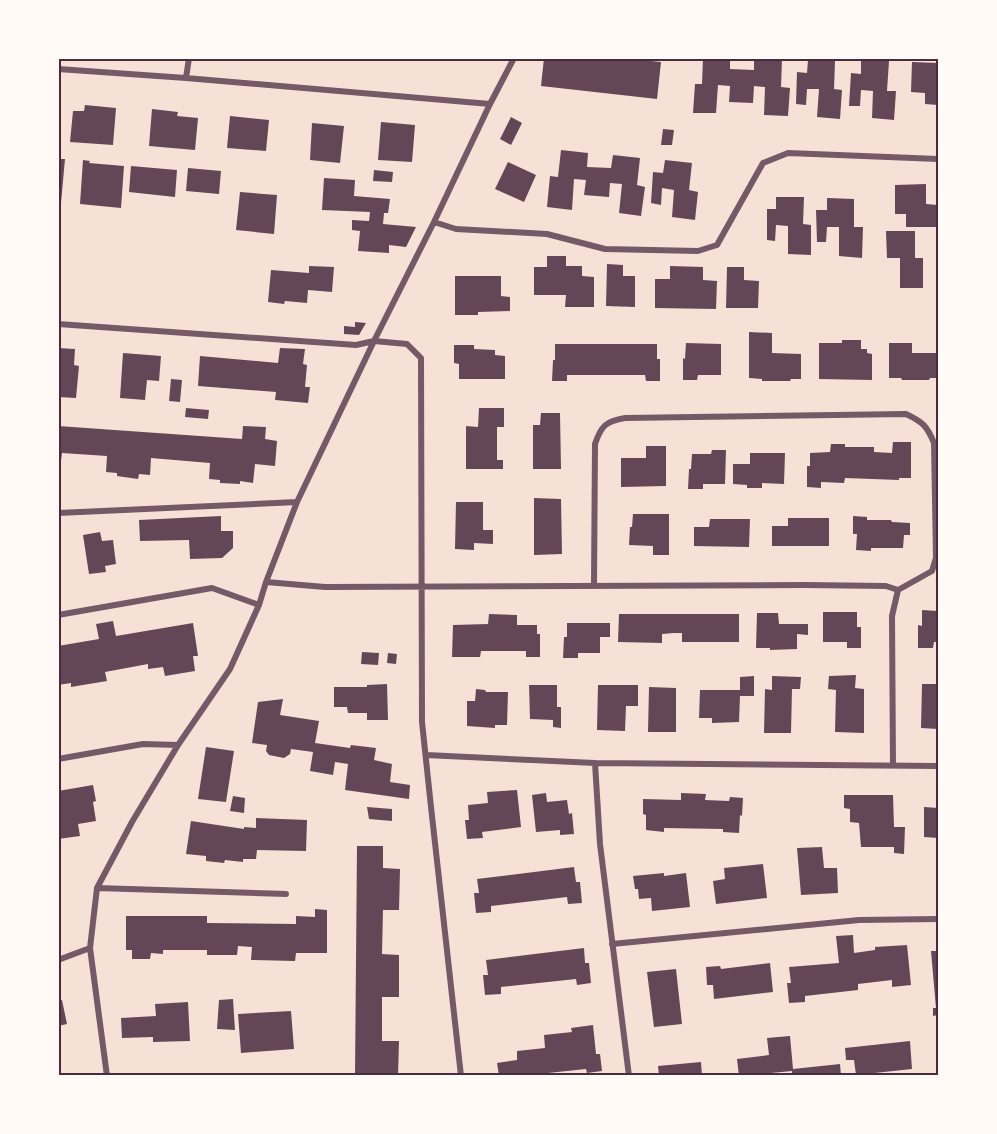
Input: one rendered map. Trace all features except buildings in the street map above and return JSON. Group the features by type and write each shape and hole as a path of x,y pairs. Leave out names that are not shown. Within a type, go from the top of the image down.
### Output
{"street":[{"path":"186,78 189,58"},
{"path":"106,1076 90,948 97,888 132,822 178,745 231,669 259,605 297,502 514,58"},
{"path":"58,69 490,104"},
{"path":"434,222 456,229 547,234 605,249 699,252 717,245 763,163 788,153 939,159"},
{"path":"58,324 356,345 374,341 407,344 421,358 422,722 461,1076"},
{"path":"266,582 325,587 422,587 805,585 886,586 898,590 932,571 936,558 934,443 928,429 918,420 906,414 611,420 600,430 595,444 594,586"},
{"path":"58,513 297,502"},
{"path":"58,615 212,588 259,605"},
{"path":"893,765 892,616 898,590"},
{"path":"58,759 143,744 178,745"},
{"path":"426,755 595,763 939,766"},
{"path":"595,763 600,844 629,1076"},
{"path":"97,888 286,894"},
{"path":"612,944 859,920 939,919"},
{"path":"58,960 90,948"}]}
